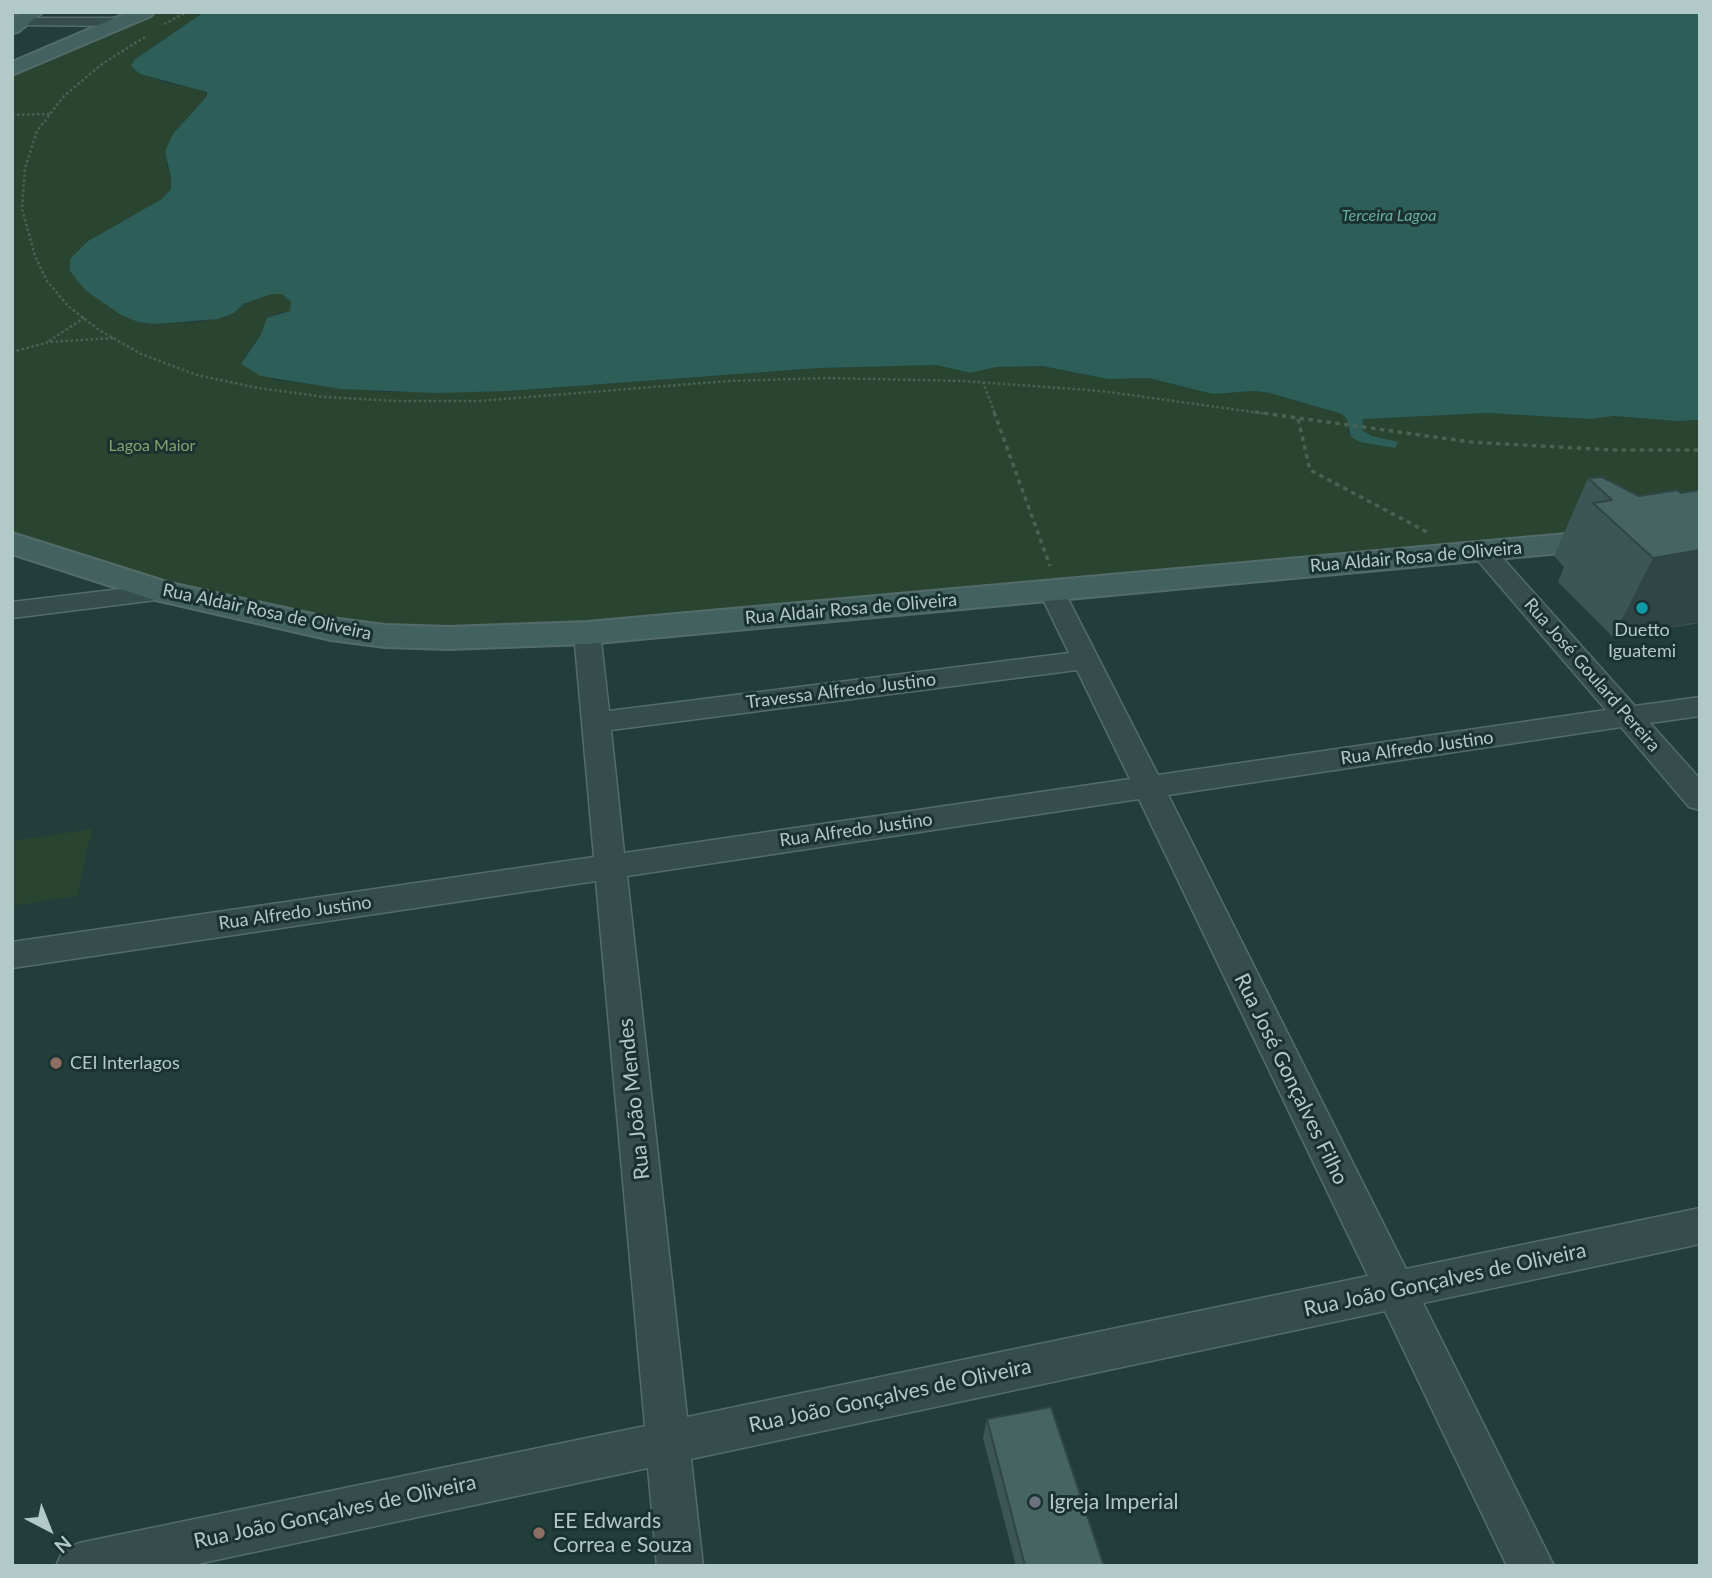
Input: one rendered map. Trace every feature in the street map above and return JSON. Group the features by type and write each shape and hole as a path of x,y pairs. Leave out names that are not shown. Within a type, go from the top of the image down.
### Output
{"street":[{"path":"12,69 145,12"},
{"path":"21,17 122,22"},
{"name":"Rua Aldair Rosa de Oliveira","path":"12,543 163,592 331,629 385,636 449,639 587,633 1700,530"},
{"name":"Rua José Goulard Pereira","path":"1472,552 1628,717 1700,799"},
{"name":"Rua José Gonçalves Filho","path":"1052,591 1531,1566"},
{"path":"12,610 163,592"},
{"name":"Rua João Mendes","path":"587,633 680,1566"},
{"name":"Travessa Alfredo Justino","path":"596,722 1086,660"},
{"name":"Rua Alfredo Justino","path":"12,955 1700,706"},
{"name":"Rua João Gonçalves de Oliveira","path":"79,1566 1700,1226"}],"path":[{"path":"163,25 187,12"},
{"path":"153,31 102,64 64,96 37,131 25,168 22,209 36,256 47,281 68,306 141,354 197,375 298,393 397,401 479,401 727,381 828,378 984,382 1101,391 1375,430 1542,448 1700,450"},
{"path":"12,115 51,114"},
{"path":"49,342 84,318"},
{"path":"12,352 49,342 114,338"},
{"path":"984,382 1056,584 1052,591"},
{"path":"1298,419 1310,470 1456,548 1472,552"}],"green space":[{"name":"Lagoa Maior","path":"153,12 204,12 134,60 140,74 169,84 203,89 207,96 173,134 166,165 171,178 171,189 162,199 88,241 138,322 202,322 234,313 242,304 272,294 282,294 291,302 290,311 275,314 244,357 274,380 382,392 508,391 819,368 937,365 970,373 996,367 1042,366 1108,379 1149,378 1213,394 1254,391 1270,393 1342,414 1347,419 1348,431 1360,442 1395,448 1362,430 1363,419 1488,413 1591,419 1614,416 1676,421 1700,420 1700,521 588,623 453,628 392,626 339,619 173,583 41,541 12,531 12,73"},
{"path":"92,829 77,896 12,906 12,841"}],"water":[{"name":"Terceira Lagoa","path":"204,12 1700,12 1700,420 1676,421 1614,416 1591,419 1488,413 1363,419 1362,430 1372,436 1398,442 1395,448 1360,442 1351,437 1347,419 1342,414 1270,393 1254,391 1213,394 1149,378 1108,379 1042,366 996,367 970,373 937,365 819,368 508,391 436,393 341,389 261,376 241,364 260,336 267,318 290,311 291,302 282,294 272,294 243,304 234,313 218,319 155,324 138,322 121,315 85,290 70,271 70,259 88,241 162,199 171,189 165,151 173,134 207,96 207,92 140,74 131,66 134,60"}],"building":[{"path":"1602,477 1639,496 1677,490 1681,493 1700,490 1700,550 1653,558 1593,503 1612,500 1588,478"},
{"name":"Igreja Imperial","path":"1051,1407 1104,1566 1025,1566 987,1419"}],"place":[{"name":"Duetto Iguatemi","path":"1642,608"},
{"name":"CEI Interlagos","path":"56,1063"},
{"name":"Igreja Imperial","path":"1035,1502"},
{"name":"EE Edwards Correa e Souza","path":"539,1533"}]}
